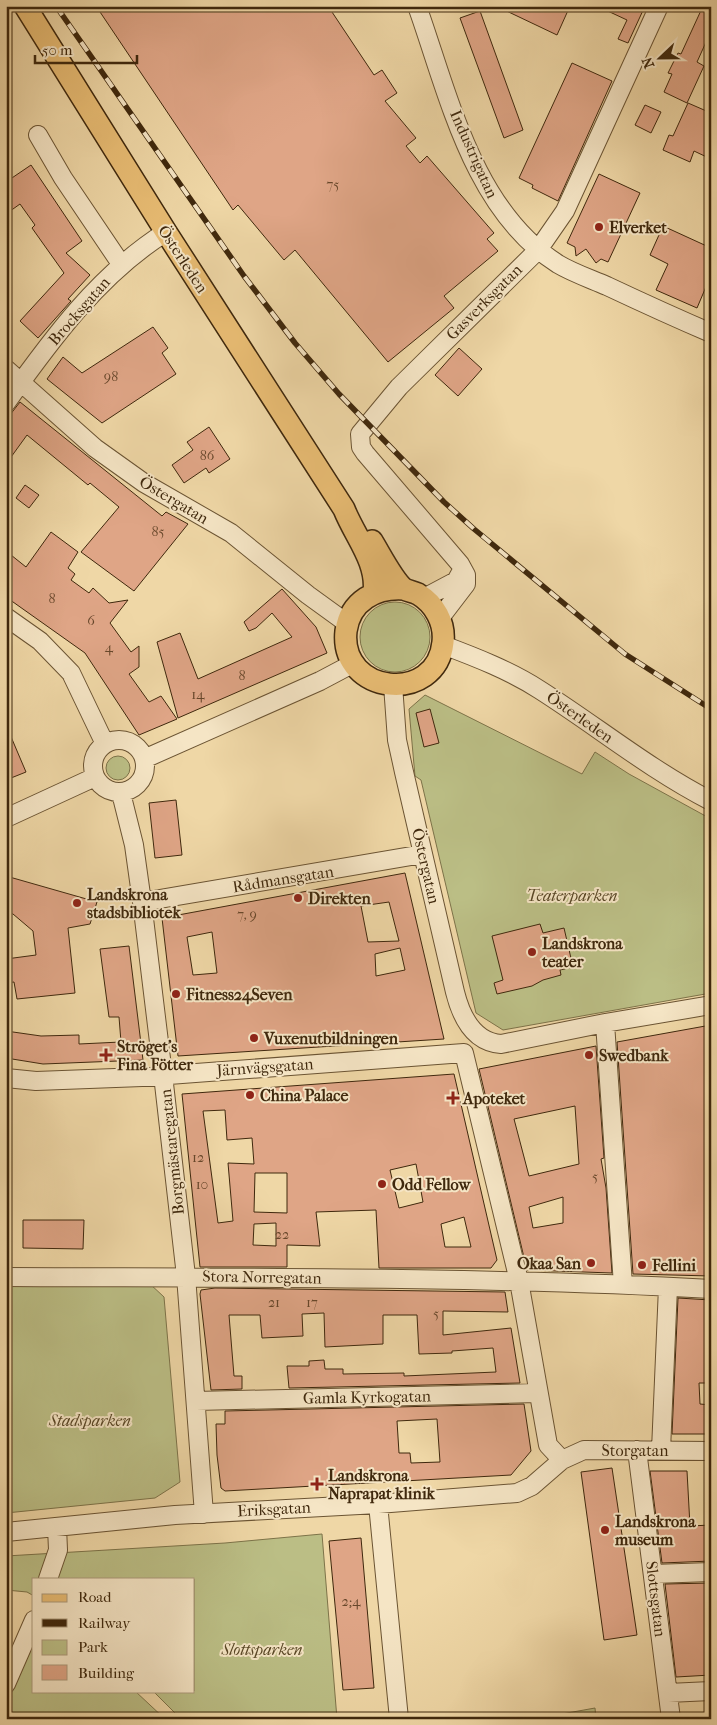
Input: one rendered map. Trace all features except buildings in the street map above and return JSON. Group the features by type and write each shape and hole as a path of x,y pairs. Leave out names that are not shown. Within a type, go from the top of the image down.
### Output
{"main road":[{"name":"Österleden","path":"26,6 166,232 344,509 352,529 371,563 375,583 374,593"},
{"name":"Österleden","path":"344,509 359,524 404,589"},
{"path":"387,589 404,589 424,598 434,608 440,618 443,645 437,661 426,674 410,683 394,686 371,679 354,663 347,644 348,624 358,605 374,593 387,589"}],"street":[{"name":"Industrigatan","path":"417,6 464,139 485,185 507,219 538,250 560,265 711,333"},
{"name":"Gasverksgatan","path":"460,564 365,453 361,447 360,434 399,387 538,250 565,212 621,73 659,6"},
{"path":"38,135 59,171 122,264"},
{"name":"Brocksgatan","path":"6,403 21,381 101,284 122,264 166,232"},
{"name":"Östergatan","path":"6,369 95,448 144,483 231,533 308,595 348,624"},
{"path":"424,598 456,581 461,575 460,564"},
{"path":"440,618 466,584 466,574 460,564"},
{"path":"6,618 40,641 72,673 105,744"},
{"name":"Österleden","path":"443,645 475,658 539,689 655,769 711,801"},
{"path":"144,759 320,681 354,663"},
{"name":"Östergatan","path":"394,686 397,740 460,1012 466,1022 481,1038 490,1043 501,1044 605,1023"},
{"path":"115,740 126,741 135,746 144,759 144,773 140,781 134,788 121,792 105,789 95,777 92,768 94,758 105,744 115,740"},
{"path":"6,818 95,777"},
{"name":"Borgmästaregatan","path":"121,792 132,837 142,902 163,1075 186,1276 204,1514"},
{"name":"Rådmansgatan","path":"142,902 423,854"},
{"path":"623,1285 605,1023 711,1005"},
{"name":"Järnvägsgatan","path":"6,1078 36,1081 163,1075 464,1053 519,1281"},
{"name":"Stora Norregatan","path":"6,1277 186,1276 472,1279 711,1289"},
{"path":"519,1281 537,1393 548,1445 562,1460"},
{"path":"661,1450 668,1287"},
{"name":"Gamla Kyrkogatan","path":"196,1401 537,1393"},
{"name":"Storgatan","path":"562,1460 584,1450 711,1451"},
{"name":"Slottsgatan","path":"637,1450 671,1719"},
{"name":"Eriksgatan","path":"6,1532 204,1514 378,1504 517,1493 532,1486 562,1460"},
{"path":"378,1504 399,1719"},
{"path":"48,1578 58,1550 57,1527"},
{"path":"653,1574 711,1572"},
{"path":"6,1684 32,1625"},
{"path":"668,1693 711,1691"}],"green space":[{"path":"402,602 415,608 424,617 428,623 430,637 428,651 420,662 409,670 388,672 381,670 370,662 362,651 360,630 362,623 370,612 381,604"},
{"name":"Teaterparken","path":"425,695 582,774 595,752 629,774 711,819 711,993 503,1030 476,1013 421,780 415,776 409,709"},
{"path":"118,756 126,760 130,768 126,776 118,780 110,776 106,768 110,760"},
{"name":"Stadsparken","path":"6,1282 149,1283 164,1297 180,1482 155,1498 6,1513"},
{"name":"Slottsparken","path":"322,1534 337,1719 181,1719 154,1692 195,1692 195,1578 32,1578 32,1595 27,1592 6,1590 6,1556 225,1543"},
{"path":"32,1648 32,1692 136,1692 165,1719 6,1719 6,1708 27,1650"},
{"path":"595,1708 596,1719 545,1719 545,1717"}],"railway":[{"path":"56,6 244,276 295,343 339,394 444,502 474,529 625,654 711,709"}],"place":[{"name":"Elverket","path":"599,227"},
{"name":"Direkten","path":"298,898"},
{"name":"Landskrona stadsbibliotek","path":"77,903"},
{"name":"Landskrona teater","path":"532,952"},
{"name":"Fitness24Seven","path":"176,994"},
{"name":"Vuxenutbildningen","path":"254,1038"},
{"name":"Ströget's Fina Fötter","path":"106,1055"},
{"name":"Swedbank","path":"589,1055"},
{"name":"China Palace","path":"250,1095"},
{"name":"Apoteket","path":"453,1098"},
{"name":"Odd Fellow","path":"382,1184"},
{"name":"Okaa San","path":"591,1263"},
{"name":"Fellini","path":"642,1265"},
{"name":"Landskrona Naprapat klinik","path":"317,1484"},
{"name":"Landskrona museum","path":"605,1530"}]}
